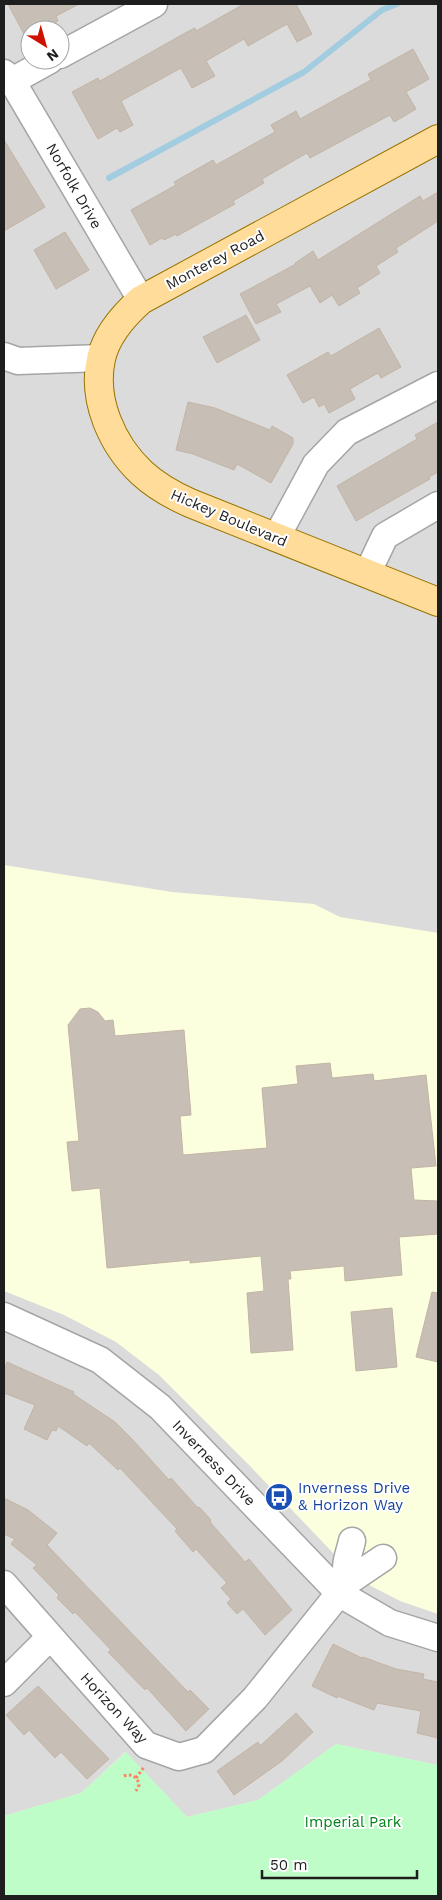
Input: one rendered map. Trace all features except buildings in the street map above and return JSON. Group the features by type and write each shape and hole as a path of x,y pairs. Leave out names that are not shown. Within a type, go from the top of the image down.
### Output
{"main road":[{"name":"Monterey Road","path":"101,358 110,336 124,316 141,300 438,139"},
{"name":"Hickey Boulevard","path":"101,358 99,382 102,406 108,422 124,453 142,473 164,490 190,503 438,602"}],"street":[{"path":"70,50 154,4"},
{"path":"8,77 25,70"},
{"name":"Norfolk Drive","path":"8,77 141,300"},
{"path":"4,356 18,360 101,358"},
{"path":"276,538 316,464 347,432 438,385"},
{"path":"367,574 385,536 438,505"},
{"name":"Inverness Drive","path":"4,1316 100,1360 160,1407 344,1588 390,1623 438,1638"},
{"path":"344,1588 345,1567 352,1541"},
{"name":"Horizon Way","path":"4,1584 49,1638 146,1745 179,1757 204,1750 249,1705 344,1588 383,1558"},
{"path":"4,1683 49,1638"}],"path":[{"path":"124,1776 131,1775 138,1781 139,1785 136,1791"}],"shaded area":[{"path":"4,4 438,4 438,1765 336,1744 258,1800 187,1817 125,1752 81,1793 4,1816"},
{"path":"4,865 172,892 314,904 340,917 438,933 438,1614 400,1601 371,1586 335,1555 159,1375 116,1342 64,1315 4,1291"}],"green space":[{"name":"Imperial Park","path":"336,1744 438,1765 438,1896 4,1896 4,1816 81,1793 126,1752 187,1817 258,1800"}],"waterway":[{"path":"109,178 304,72 382,10 397,4"}],"place":[{"name":"Inverness Drive & Horizon Way","path":"279,1497"}]}
